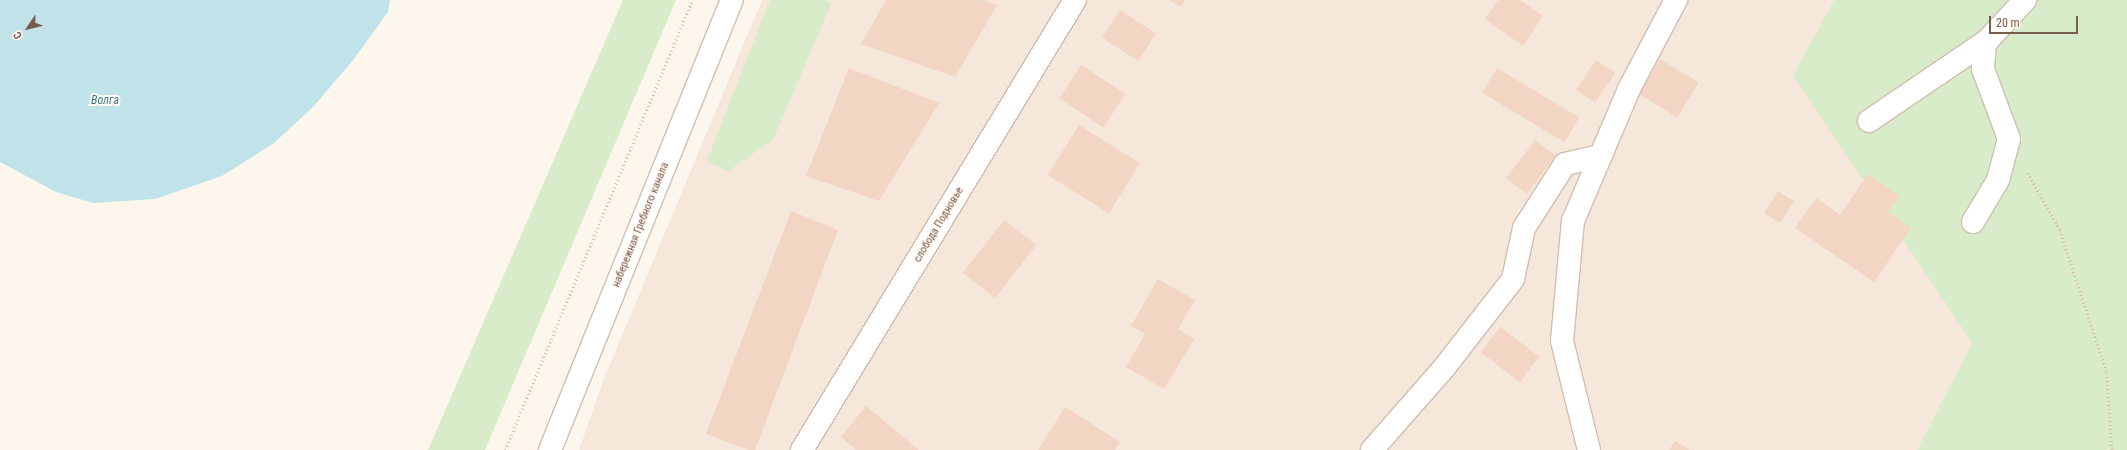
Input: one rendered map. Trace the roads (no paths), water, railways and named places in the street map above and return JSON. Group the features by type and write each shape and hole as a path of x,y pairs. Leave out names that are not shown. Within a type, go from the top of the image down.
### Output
{"street":[{"name":"набережная Гребного канала","path":"550,450 732,0"},
{"name":"слобода Подновье","path":"802,450 1075,0"},
{"path":"1589,450 1562,341 1573,221 1629,89 1676,0"},
{"path":"1870,122 1988,40 2025,0"},
{"path":"1974,222 1998,180 2009,139 1983,69 1988,40"},
{"path":"1372,450 1444,368 1513,279 1524,228 1565,164 1600,156"}],"water":[{"name":"Волга","path":"0,0 390,0 388,12 354,59 314,106 274,143 222,176 155,199 93,203 56,192 0,162"}]}
